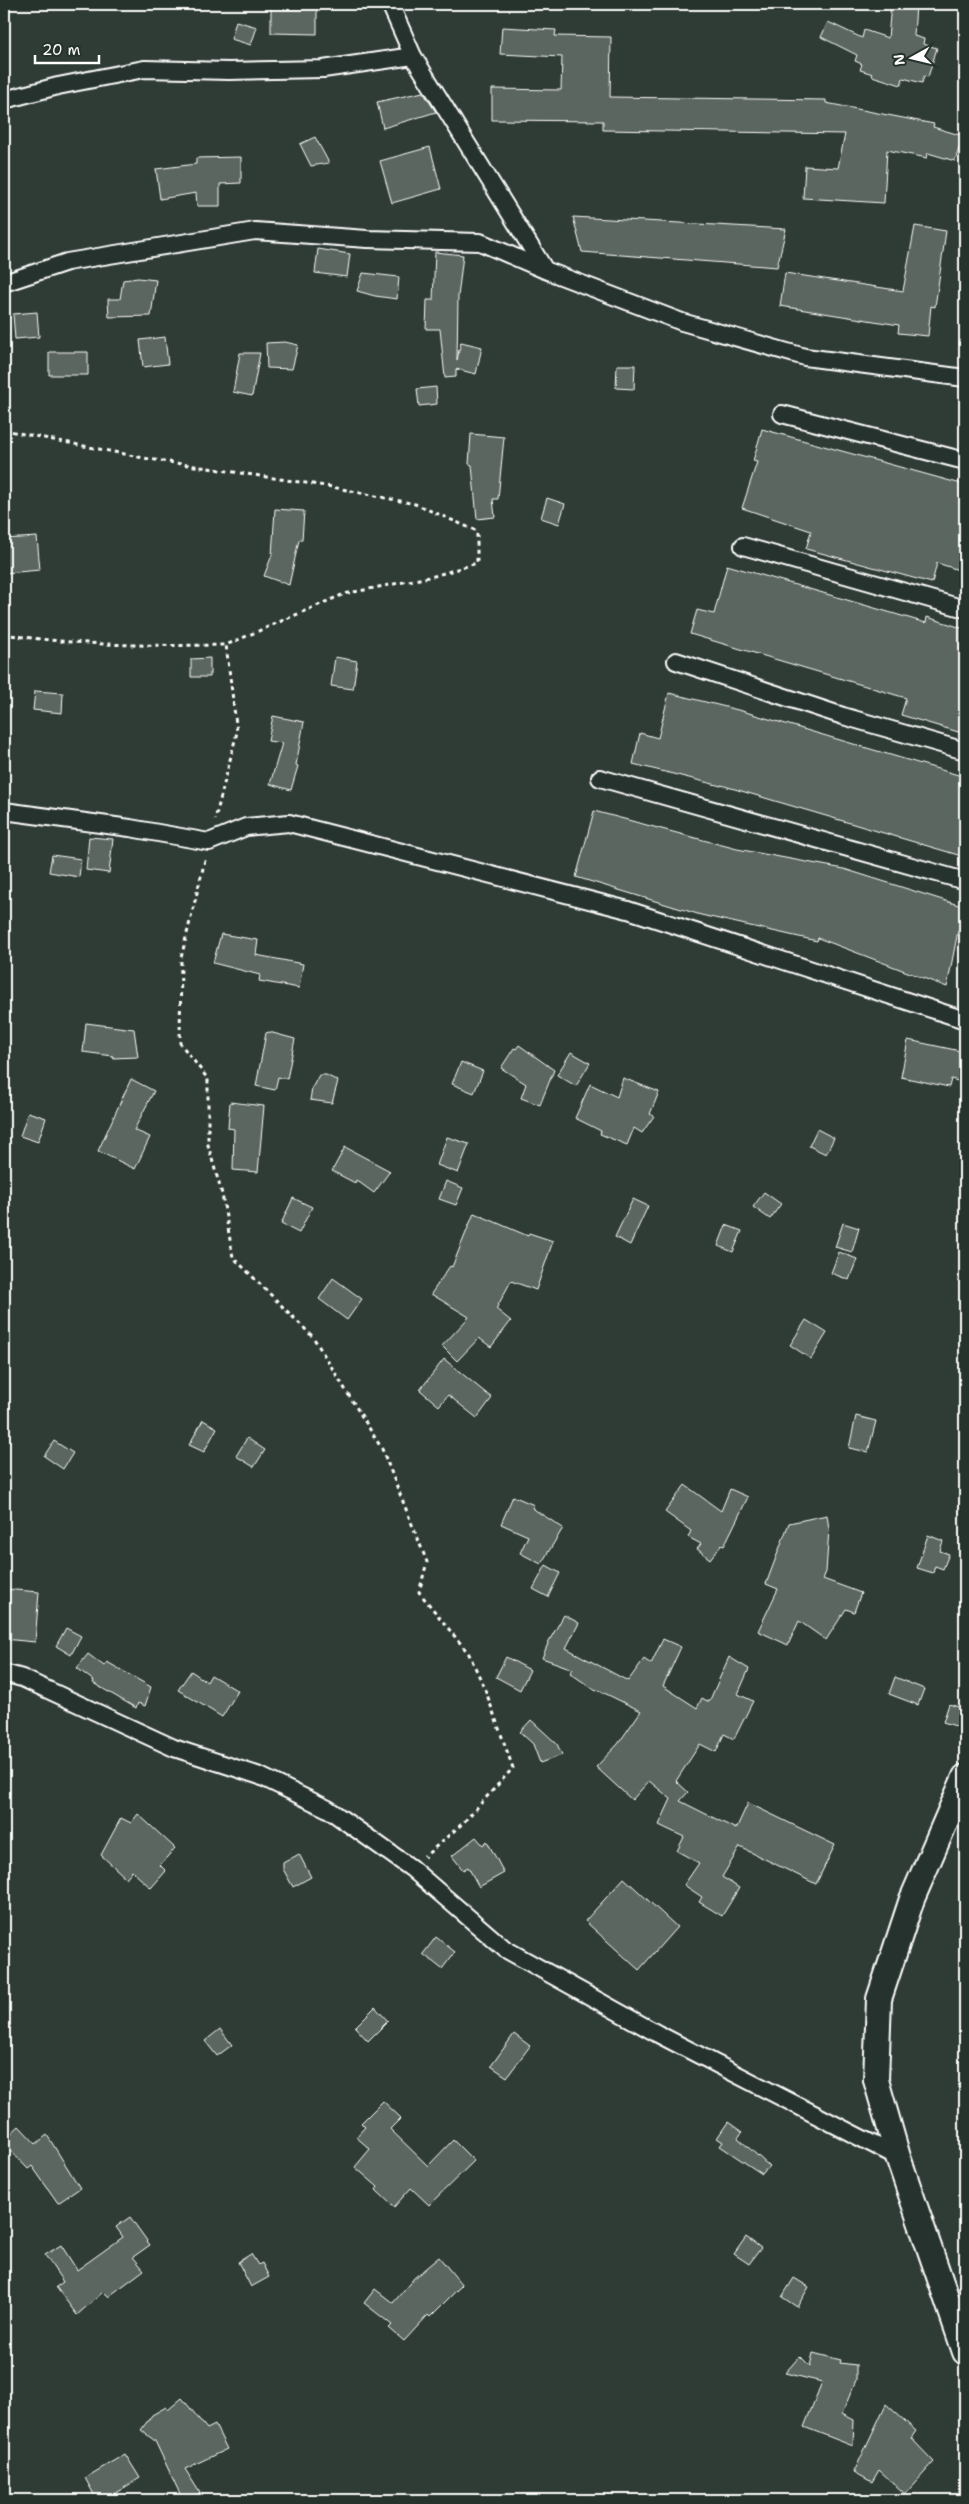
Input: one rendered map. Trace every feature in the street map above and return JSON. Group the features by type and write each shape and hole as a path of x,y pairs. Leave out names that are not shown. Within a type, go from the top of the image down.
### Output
{"main road":[{"path":"965,1777 912,1899 879,1999 876,2080 898,2157 965,2352"}],"street":[{"path":"390,4 413,56 545,270"},
{"path":"4,100 58,86 144,69 229,71 323,69 413,56"},
{"path":"4,283 67,262 255,232 367,239 480,242 545,270 682,322 805,357 965,378"},
{"path":"782,414 965,461"},
{"path":"743,546 965,609"},
{"path":"676,661 843,716 965,751"},
{"path":"600,778 965,881"},
{"path":"4,811 130,828 209,842 246,827 289,823 628,910 964,1017"},
{"path":"4,1673 22,1678 174,1748 260,1776 328,1809 410,1868 505,1950 658,2034 898,2157"}],"path":[{"path":"4,430 149,459 332,487 415,504 477,531 477,563 434,576 344,594 226,645 161,646 53,642 4,634"},
{"path":"226,645 237,732 181,958 180,1042 208,1079 208,1144 222,1194 233,1256 313,1338 382,1449 427,1562 420,1592 468,1654 485,1689 513,1768 463,1823 410,1868"}],"building":[{"path":"271,4 317,4 317,34 271,33"},
{"path":"891,4 916,4 914,36 924,39 923,44 937,48 928,77 924,76 922,83 903,78 901,85 872,76 873,74 860,70 862,64 855,61 857,55 821,37 828,22 862,38 864,30 888,38"},
{"path":"236,21 257,27 251,45 231,39"},
{"path":"502,27 556,30 555,36 611,37 610,97 826,100 826,103 934,124 933,127 963,136 955,161 928,153 927,158 887,150 884,203 803,198 805,166 838,168 845,134 603,130 603,121 492,120 492,89 561,90 562,57 500,54"},
{"path":"423,92 436,112 383,128 377,102"},
{"path":"315,137 329,163 311,166 300,144"},
{"path":"430,147 441,189 392,203 380,161"},
{"path":"241,157 241,183 220,184 220,206 197,206 196,193 160,199 156,169 196,164 196,158"},
{"path":"573,217 786,229 777,267 582,252"},
{"path":"915,226 946,231 935,307 931,306 928,336 898,333 899,325 780,306 785,273 903,291"},
{"path":"318,249 350,254 347,277 315,273"},
{"path":"435,252 463,255 458,297 457,360 461,342 482,347 476,374 456,369 456,377 445,378 440,329 426,329 427,300 433,300"},
{"path":"363,273 399,277 397,299 357,291"},
{"path":"138,278 156,280 151,316 109,317 108,299 120,299 123,280"},
{"path":"37,312 39,337 15,339 13,314"},
{"path":"165,337 168,364 143,367 140,340"},
{"path":"285,342 298,345 292,369 267,368 266,343"},
{"path":"49,352 88,352 88,375 49,375"},
{"path":"240,353 260,353 252,396 233,392"},
{"path":"617,365 635,365 634,389 616,388"},
{"path":"436,387 437,404 419,406 417,389"},
{"path":"762,429 965,485 965,572 937,563 932,583 806,549 811,531 742,508 757,462 753,461"},
{"path":"471,434 504,437 498,499 493,499 495,517 477,519 472,465 469,464"},
{"path":"547,498 565,504 559,524 541,518"},
{"path":"275,509 304,511 302,540 299,540 289,585 264,576 272,555"},
{"path":"37,537 40,570 6,573 4,539"},
{"path":"727,565 926,623 927,617 965,629 965,734 901,715 906,698 690,634 697,610 714,614"},
{"path":"335,657 357,661 353,689 331,686"},
{"path":"210,658 210,677 191,677 191,659"},
{"path":"35,691 63,693 62,713 33,710"},
{"path":"669,693 742,711 965,777 965,857 721,785 633,764 640,733 658,738"},
{"path":"273,716 304,722 296,765 298,766 291,790 270,784 282,743 268,741"},
{"path":"594,811 737,849 844,869 965,907 965,933 958,931 947,987 818,938 817,941 701,915 576,877"},
{"path":"89,837 113,839 109,873 86,870"},
{"path":"52,855 81,859 79,877 49,872"},
{"path":"221,934 258,940 256,955 303,964 299,988 259,981 260,975 213,963"},
{"path":"86,1023 134,1029 138,1057 113,1058 113,1056 83,1052"},
{"path":"269,1032 295,1039 287,1079 278,1077 275,1090 256,1086 266,1033"},
{"path":"908,1040 965,1052 965,1083 951,1079 949,1087 901,1077"},
{"path":"519,1045 554,1070 540,1105 521,1098 526,1084 501,1068 514,1048 516,1049"},
{"path":"571,1052 590,1063 576,1086 557,1075"},
{"path":"461,1062 483,1071 474,1093 452,1084"},
{"path":"319,1075 326,1075 338,1081 332,1103 310,1100 312,1088"},
{"path":"623,1078 659,1092 650,1114 654,1116 642,1133 634,1128 627,1145 600,1134 601,1131 575,1118 590,1084 617,1097"},
{"path":"131,1079 154,1091 134,1130 150,1137 135,1169 98,1151"},
{"path":"230,1102 264,1106 258,1172 233,1170 234,1129 228,1128"},
{"path":"28,1112 46,1118 38,1142 20,1136"},
{"path":"817,1129 834,1138 826,1154 809,1146"},
{"path":"447,1137 469,1144 458,1173 437,1165"},
{"path":"345,1147 390,1171 374,1193 356,1180 355,1183 332,1171"},
{"path":"446,1181 463,1188 456,1205 439,1199"},
{"path":"764,1192 781,1204 770,1219 753,1207"},
{"path":"293,1198 312,1207 299,1233 281,1224"},
{"path":"633,1199 648,1206 630,1245 615,1237"},
{"path":"474,1213 528,1236 529,1233 553,1241 536,1290 511,1281 496,1309 511,1321 491,1347 479,1338 457,1361 442,1346 469,1317 431,1294 450,1266 452,1267"},
{"path":"843,1223 859,1228 852,1252 835,1247"},
{"path":"726,1225 742,1231 733,1252 718,1246"},
{"path":"839,1252 857,1259 849,1280 831,1273"},
{"path":"333,1278 362,1299 347,1320 319,1299"},
{"path":"806,1320 827,1333 811,1359 790,1345"},
{"path":"444,1359 492,1398 477,1418 448,1395 439,1406 420,1390"},
{"path":"856,1416 876,1421 868,1452 849,1448"},
{"path":"203,1420 217,1428 204,1452 189,1445"},
{"path":"247,1438 265,1450 254,1467 236,1456"},
{"path":"54,1441 73,1453 63,1469 44,1456"},
{"path":"685,1485 721,1511 730,1489 748,1497 724,1546 721,1545 710,1559 697,1549 701,1544 688,1537 691,1531 665,1512"},
{"path":"513,1496 534,1505 532,1508 563,1528 541,1564 520,1553 528,1536 501,1524"},
{"path":"827,1515 829,1529 826,1572 823,1579 861,1593 854,1612 846,1609 826,1640 799,1621 788,1645 758,1631 778,1589 766,1584 789,1523"},
{"path":"928,1535 943,1541 940,1551 949,1554 943,1569 935,1566 933,1573 917,1568"},
{"path":"546,1565 560,1573 548,1597 533,1589"},
{"path":"4,1589 39,1592 35,1642 4,1639"},
{"path":"564,1615 579,1623 566,1648 628,1681 644,1659 651,1664 663,1639 681,1647 663,1686 697,1708 702,1698 709,1702 729,1657 749,1669 738,1694 753,1701 734,1739 724,1734 716,1752 700,1744 676,1781 688,1792 680,1801 736,1829 748,1803 835,1845 816,1884 740,1847 722,1877 739,1888 722,1916 699,1902 702,1897 684,1885 699,1863 677,1851 684,1837 659,1825 671,1799 649,1781 632,1800 596,1767 618,1744 641,1711 598,1690 596,1691 570,1673 573,1669 542,1658 549,1641"},
{"path":"66,1628 81,1636 71,1655 56,1646"},
{"path":"88,1654 104,1666 107,1662 151,1687 145,1706 138,1703 136,1708 93,1683 94,1681 77,1668"},
{"path":"506,1657 530,1670 520,1690 496,1677"},
{"path":"191,1671 207,1682 211,1675 238,1691 222,1717 178,1690"},
{"path":"895,1677 924,1689 918,1705 889,1694"},
{"path":"949,1704 965,1709 965,1729 943,1722"},
{"path":"531,1720 557,1744 562,1755 540,1763 533,1744 520,1732"},
{"path":"138,1814 175,1848 160,1865 166,1871 151,1888 132,1871 126,1878 101,1855 121,1818 131,1823"},
{"path":"476,1837 483,1845 487,1841 504,1873 479,1887 468,1867 463,1870 452,1856"},
{"path":"299,1854 311,1877 293,1887 283,1869 283,1863"},
{"path":"624,1878 677,1927 639,1970 585,1921"},
{"path":"436,1937 455,1952 442,1969 423,1954"},
{"path":"375,2007 388,2021 368,2041 355,2027"},
{"path":"220,2029 232,2045 217,2056 205,2041"},
{"path":"514,2034 530,2046 507,2077 491,2066"},
{"path":"383,2101 401,2118 390,2129 428,2166 453,2140 474,2161 429,2205 411,2188 394,2207 376,2190 378,2187 355,2167 370,2149 356,2137 365,2127 361,2123"},
{"path":"728,2122 742,2132 738,2138 769,2166 762,2174 720,2146 723,2142 717,2138"},
{"path":"19,2126 36,2144 47,2135 80,2188 58,2203 32,2166 28,2169 4,2144 4,2140"},
{"path":"130,2217 150,2245 133,2257 144,2270 108,2297 103,2292 77,2315 56,2287 63,2282 45,2255 61,2245 77,2270 123,2237 116,2227"},
{"path":"746,2237 761,2248 749,2264 734,2254"},
{"path":"251,2254 258,2265 262,2263 269,2277 251,2287 238,2262"},
{"path":"439,2257 462,2285 430,2317 428,2315 404,2341 389,2328 392,2325 364,2303 375,2289 393,2303 414,2278"},
{"path":"794,2278 809,2287 797,2307 782,2297"},
{"path":"813,2353 841,2360 840,2363 856,2365 856,2380 842,2414 854,2420 853,2446 804,2427 822,2382 785,2373 800,2356 810,2366"},
{"path":"182,2398 207,2429 215,2425 227,2449 185,2469 200,2493 188,2500 185,2500 180,2494 155,2441 141,2430 152,2415 166,2407 168,2410"},
{"path":"886,2404 916,2431 911,2438 934,2462 905,2494 879,2470 872,2482 854,2472"},
{"path":"125,2454 140,2478 104,2500 97,2500 85,2478"}]}
